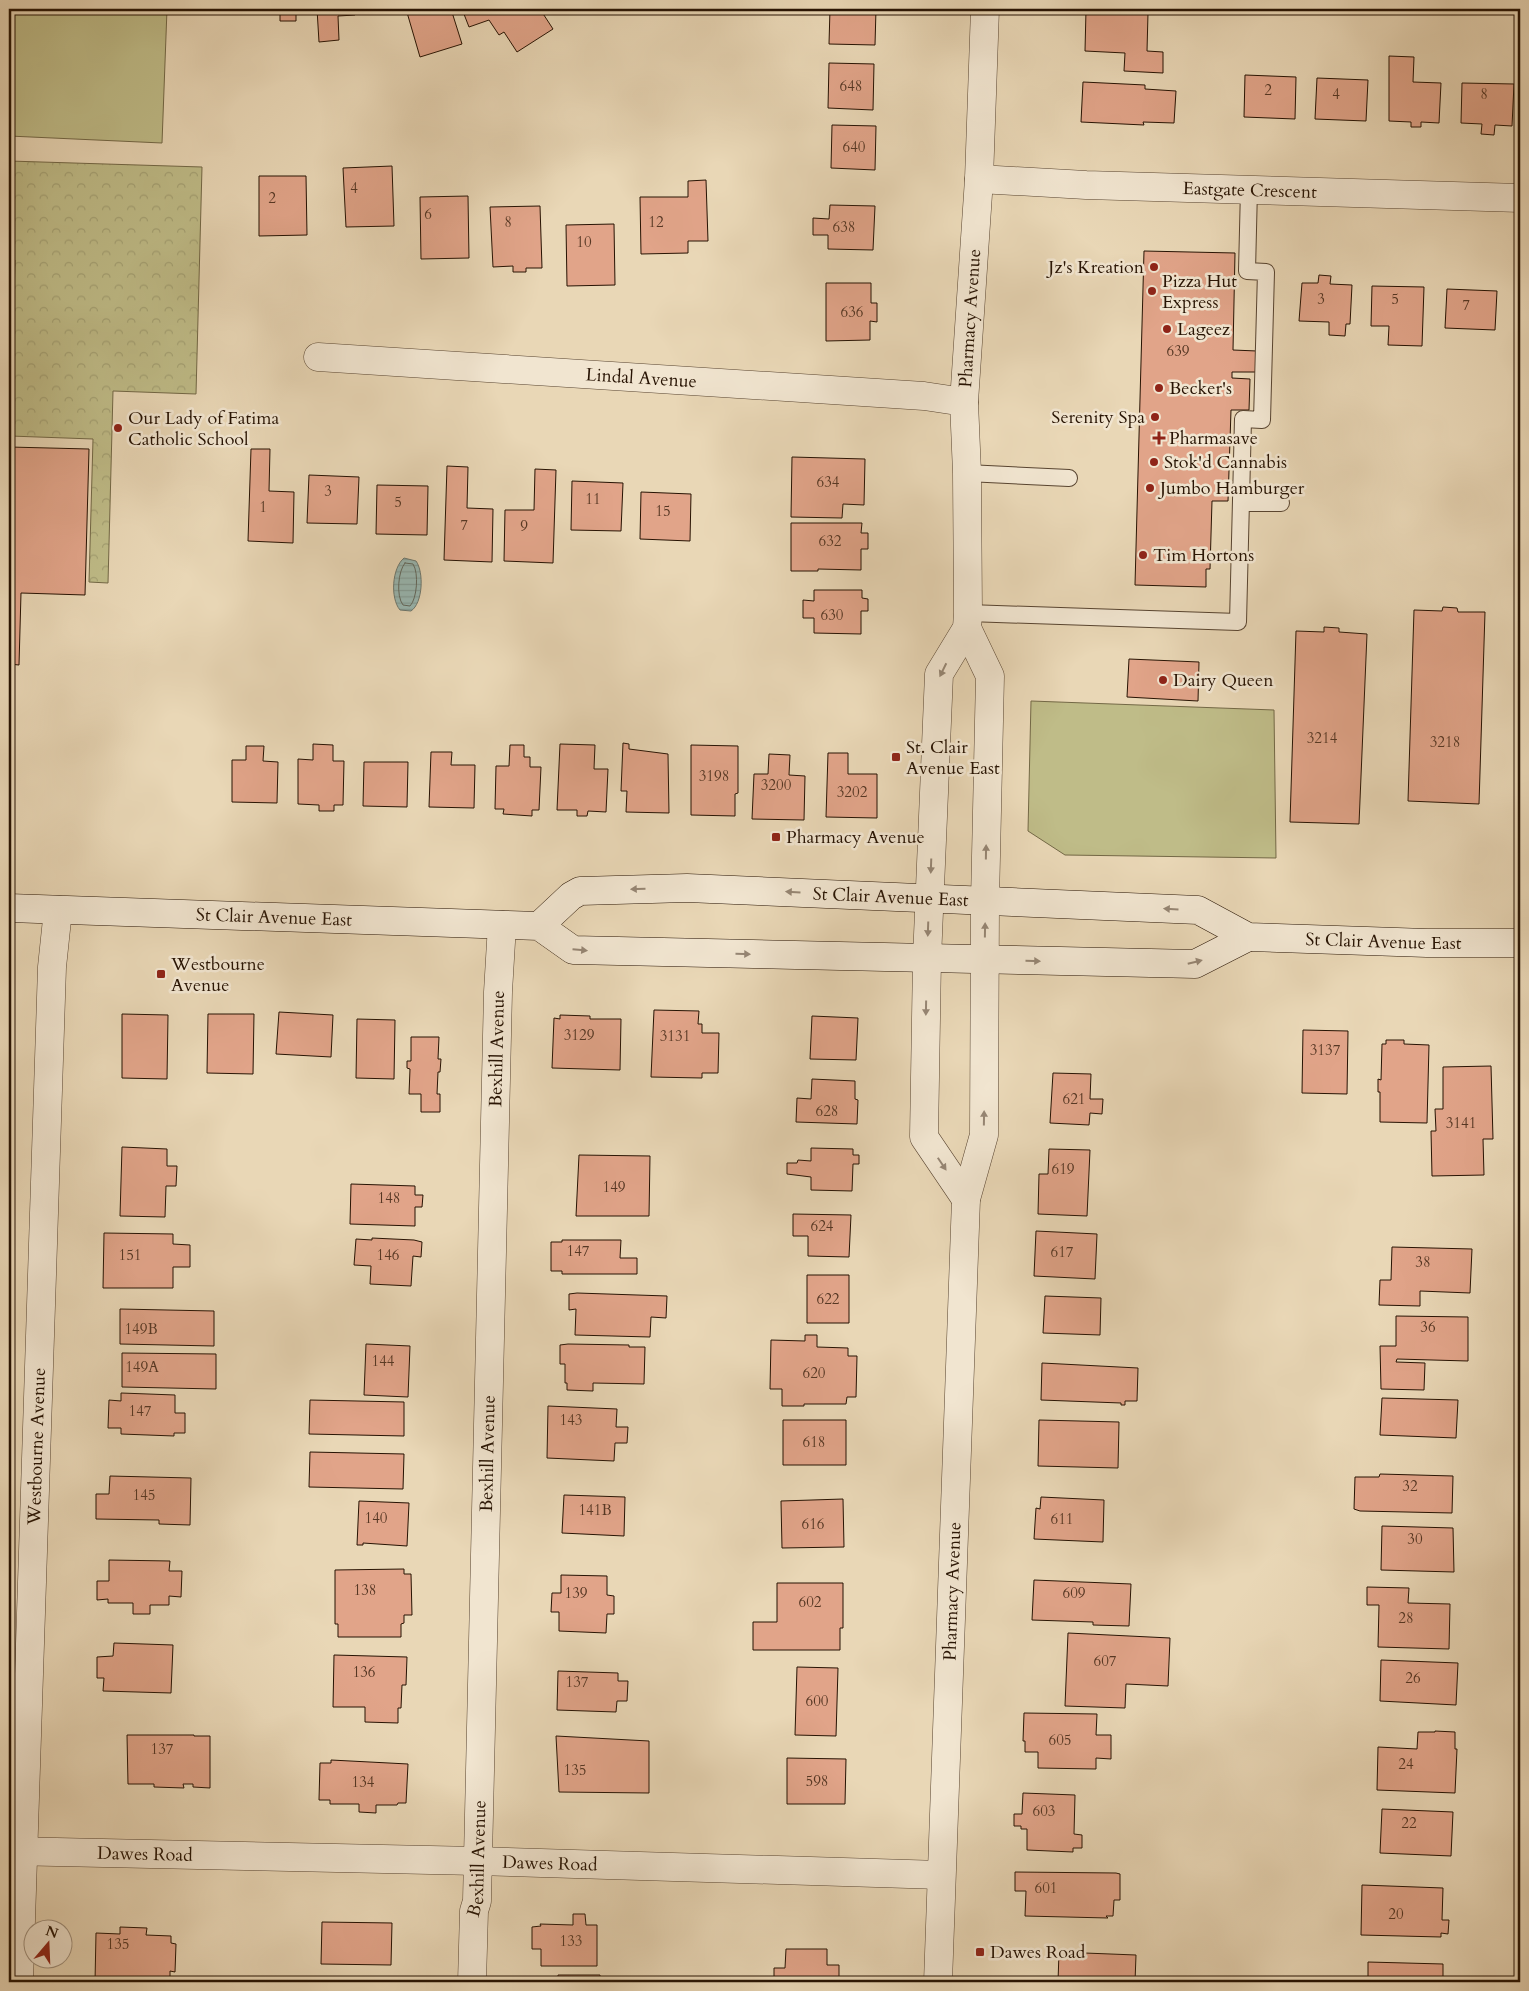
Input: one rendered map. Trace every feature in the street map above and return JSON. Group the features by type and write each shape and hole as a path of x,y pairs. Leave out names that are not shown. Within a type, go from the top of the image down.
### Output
{"street":[{"name":"Pharmacy Avenue","path":"938,1982 966,1199 984,1135 984,960 990,676 967,621 967,473 964,402 980,179 985,9"},
{"name":"Eastgate Crescent","path":"980,179 1086,185 1520,198"},
{"name":"Lindal Avenue","path":"318,356 924,396 964,402"},
{"path":"966,1199 924,1137 927,959 939,674 967,621"},
{"name":"St Clair Avenue East","path":"539,926 570,896 580,891 687,888 1198,910 1248,937 1426,943 1520,942"},
{"name":"St Clair Avenue East","path":"9,908 539,926 573,950 927,959 1195,964 1248,937"},
{"name":"Westbourne Avenue","path":"19,1982 16,1851 52,967 58,910"},
{"name":"Bexhill Avenue","path":"472,1982 474,1911 477,1901 498,992 502,925"},
{"name":"Dawes Road","path":"16,1851 477,1861 941,1875"}],"lane":[{"path":"967,621 1238,622 1243,420 1262,420 1266,272 1247,271 1250,189"},
{"path":"967,473 1068,478"},
{"path":"1241,502 1281,503"}],"green space":[{"path":"9,9 167,9 162,143 9,136"},
{"path":"9,161 202,167 196,394 113,391 108,583 89,582 93,439 10,436 15,260 9,260"},
{"path":"1031,701 1274,710 1276,858 1065,855 1028,831"}],"water":[{"path":"404,558 416,561 420,572 420,595 415,607 411,611 400,610 394,591 397,569"}],"building":[{"path":"280,9 296,9 296,21 280,21"},
{"path":"317,9 355,9 355,15 338,16 339,40 319,42"},
{"path":"406,9 451,9 462,44 420,57"},
{"path":"462,9 540,9 553,29 517,52 504,32 499,35 489,20 469,27"},
{"path":"830,9 876,9 875,45 829,44"},
{"path":"1086,10 1148,13 1147,51 1163,52 1163,73 1124,71 1125,53 1085,51"},
{"path":"1389,56 1414,57 1413,82 1441,83 1439,123 1421,122 1421,127 1411,127 1411,122 1389,121"},
{"path":"829,63 874,64 873,110 828,108"},
{"path":"1245,75 1296,77 1295,119 1244,117"},
{"path":"1317,78 1368,80 1366,121 1315,119"},
{"path":"1083,82 1145,85 1145,89 1176,91 1174,123 1143,122 1144,125 1081,122"},
{"path":"1462,83 1514,84 1512,126 1495,125 1494,135 1481,134 1482,124 1461,123"},
{"path":"832,125 876,126 875,170 831,168"},
{"path":"392,166 394,226 346,227 343,168"},
{"path":"259,176 306,176 307,235 259,236"},
{"path":"706,180 708,241 688,241 688,253 641,254 640,197 688,197 688,181"},
{"path":"468,196 469,258 421,259 420,197"},
{"path":"830,205 875,206 873,250 828,249 828,235 813,235 813,218 829,219"},
{"path":"540,206 542,268 526,268 526,272 513,272 513,266 493,267 490,207"},
{"path":"614,224 615,285 567,286 566,225"},
{"path":"1144,251 1235,253 1233,350 1257,351 1257,372 1232,372 1232,378 1250,379 1249,410 1231,410 1228,501 1212,501 1210,569 1206,569 1206,587 1135,585"},
{"path":"1319,275 1331,276 1330,284 1352,285 1350,324 1346,324 1345,336 1329,335 1329,322 1299,321 1302,283 1318,283"},
{"path":"826,283 871,283 871,303 877,303 877,322 870,321 870,340 826,341"},
{"path":"1372,286 1424,287 1422,346 1388,345 1389,326 1371,326"},
{"path":"1447,289 1497,291 1495,330 1445,328"},
{"path":"1519,291 1520,331 1517,331"},
{"path":"9,447 89,449 85,595 21,593 19,665 9,664"},
{"path":"251,449 270,449 269,491 294,492 293,543 248,541"},
{"path":"792,457 865,459 864,505 843,504 842,518 791,517"},
{"path":"447,466 468,467 467,508 493,509 492,562 444,560"},
{"path":"535,469 556,470 553,563 504,561 505,510 534,510"},
{"path":"309,475 359,477 357,524 307,523"},
{"path":"572,481 623,483 621,531 571,530"},
{"path":"377,485 428,486 427,535 376,534"},
{"path":"641,492 691,494 690,541 640,539"},
{"path":"791,523 862,523 861,533 868,533 868,549 861,549 861,570 818,569 818,571 791,571"},
{"path":"814,590 862,590 862,598 868,599 868,611 861,611 861,634 814,633 814,618 803,618 803,600 814,601"},
{"path":"1443,607 1457,608 1458,612 1485,612 1479,804 1408,801 1414,610 1442,611"},
{"path":"1324,627 1339,628 1339,632 1367,634 1359,824 1290,822 1296,631 1324,632"},
{"name":"Dairy Queen","path":"1129,659 1199,662 1198,701 1127,697"},
{"path":"623,743 629,744 629,749 668,754 669,813 626,812 627,791 621,791"},
{"path":"313,744 333,745 333,761 344,761 343,805 334,805 334,811 319,811 319,805 298,804 298,759 313,760"},
{"path":"560,744 595,745 594,769 608,769 606,812 588,811 587,816 577,816 577,810 557,810"},
{"path":"510,745 524,745 524,757 530,757 530,767 541,767 539,810 532,810 532,816 503,814 504,809 495,809 496,766 509,766"},
{"path":"691,745 738,746 738,793 735,794 735,816 691,815"},
{"path":"246,746 264,746 263,761 278,762 277,803 232,802 232,760 246,760"},
{"path":"431,752 452,752 451,765 475,765 474,808 429,807"},
{"path":"828,753 848,753 848,774 877,774 877,818 826,817"},
{"path":"769,754 790,755 789,775 805,776 804,820 752,819 754,774 768,774"},
{"path":"364,762 408,762 407,807 363,806"},
{"path":"654,1010 699,1011 698,1024 702,1024 702,1033 719,1033 718,1073 702,1073 702,1078 651,1077"},
{"path":"279,1012 333,1015 331,1057 276,1054"},
{"path":"122,1014 168,1015 167,1079 122,1078"},
{"path":"208,1014 254,1014 253,1074 207,1073"},
{"path":"560,1015 590,1016 590,1019 621,1019 620,1070 552,1068 554,1018 560,1019"},
{"path":"812,1016 858,1018 856,1060 810,1059"},
{"path":"357,1019 395,1020 394,1079 356,1078"},
{"path":"1303,1030 1348,1031 1347,1094 1302,1093"},
{"path":"411,1037 439,1037 438,1059 441,1059 440,1072 438,1072 437,1094 440,1094 440,1112 421,1112 421,1094 409,1094 410,1069 407,1068 407,1061 411,1061"},
{"path":"1386,1040 1404,1040 1404,1044 1429,1045 1427,1123 1380,1122 1378,1079 1381,1080 1382,1044 1386,1044"},
{"path":"1491,1066 1493,1139 1483,1139 1484,1175 1432,1176 1431,1131 1436,1131 1435,1109 1443,1109 1443,1067"},
{"path":"1053,1073 1091,1074 1090,1099 1103,1099 1102,1114 1090,1113 1089,1125 1050,1123"},
{"path":"812,1079 855,1081 855,1099 858,1100 857,1124 796,1122 797,1098 811,1099"},
{"path":"122,1147 167,1149 167,1166 177,1166 176,1186 166,1186 165,1217 120,1216"},
{"path":"811,1148 853,1149 853,1155 859,1155 859,1164 853,1164 852,1191 811,1190 811,1177 787,1174 787,1163 797,1163 798,1160 811,1161"},
{"path":"1049,1149 1090,1150 1087,1216 1038,1214 1039,1174 1048,1174"},
{"path":"579,1155 650,1156 649,1216 576,1216"},
{"path":"351,1184 415,1186 415,1195 423,1195 422,1207 415,1207 415,1226 350,1224"},
{"path":"793,1214 851,1215 849,1257 808,1256 808,1236 793,1236"},
{"path":"1036,1231 1097,1234 1095,1279 1034,1276"},
{"path":"104,1233 173,1234 173,1244 190,1245 190,1267 173,1267 173,1288 103,1288"},
{"path":"372,1238 422,1242 421,1257 413,1256 411,1286 370,1284 371,1266 354,1265 356,1239 372,1240"},
{"path":"562,1240 621,1240 620,1258 637,1258 637,1274 562,1274 562,1271 551,1271 551,1242 562,1242"},
{"path":"1392,1247 1472,1249 1470,1293 1420,1291 1420,1306 1379,1305 1380,1280 1391,1280"},
{"path":"807,1275 849,1275 849,1323 807,1323"},
{"path":"569,1294 667,1296 666,1318 651,1317 650,1337 575,1335 576,1309 569,1310"},
{"path":"1045,1296 1101,1298 1100,1335 1043,1333"},
{"path":"120,1309 214,1311 214,1346 120,1344"},
{"path":"1396,1316 1468,1317 1468,1361 1397,1359 1396,1362 1425,1363 1424,1390 1381,1389 1380,1346 1396,1346"},
{"path":"805,1335 817,1335 817,1347 848,1348 848,1356 857,1356 856,1397 847,1397 846,1404 782,1406 782,1389 770,1389 771,1340 805,1341"},
{"path":"366,1344 410,1346 408,1397 364,1395"},
{"path":"560,1345 645,1347 644,1384 593,1383 593,1391 567,1390 565,1364 560,1364"},
{"path":"122,1353 216,1354 216,1389 122,1387"},
{"path":"1042,1363 1138,1368 1137,1401 1125,1401 1125,1405 1121,1405 1121,1403 1041,1400"},
{"path":"121,1393 175,1395 175,1413 185,1413 185,1433 174,1433 174,1436 121,1434 121,1428 108,1428 109,1400 121,1401"},
{"path":"1382,1398 1458,1400 1456,1438 1380,1435"},
{"path":"310,1400 404,1402 404,1436 309,1434"},
{"path":"548,1406 617,1409 616,1427 628,1427 627,1443 615,1443 614,1461 547,1458"},
{"path":"783,1420 846,1420 846,1465 783,1465"},
{"path":"1039,1420 1119,1422 1118,1468 1038,1466"},
{"path":"310,1452 404,1454 403,1489 309,1487"},
{"path":"1380,1474 1453,1476 1452,1513 1360,1511 1354,1509 1355,1477 1379,1477"},
{"path":"110,1476 191,1478 190,1525 159,1524 159,1520 96,1519 96,1494 109,1494"},
{"path":"564,1495 625,1497 624,1536 562,1533"},
{"path":"1041,1497 1104,1500 1103,1542 1034,1539 1036,1508 1040,1509"},
{"path":"843,1499 844,1547 782,1548 781,1501"},
{"path":"359,1501 409,1503 407,1546 363,1543 363,1545 357,1545"},
{"path":"1382,1526 1453,1528 1454,1572 1381,1570"},
{"path":"109,1560 170,1561 169,1571 182,1571 181,1597 169,1596 169,1605 150,1605 150,1614 133,1614 133,1603 108,1603 108,1599 97,1600 97,1581 109,1581"},
{"path":"404,1569 404,1574 411,1574 412,1615 404,1615 404,1623 401,1624 401,1637 338,1637 338,1624 335,1624 335,1570"},
{"path":"561,1575 607,1576 607,1595 614,1596 614,1614 607,1614 606,1633 559,1631 559,1612 551,1612 552,1593 561,1593"},
{"path":"1034,1580 1131,1584 1129,1626 1093,1625 1093,1622 1032,1620"},
{"path":"777,1583 843,1583 843,1628 840,1628 840,1650 753,1650 753,1622 777,1622"},
{"path":"1367,1587 1409,1588 1408,1603 1450,1604 1449,1649 1378,1647 1379,1605 1367,1605"},
{"path":"1068,1633 1170,1638 1168,1686 1126,1684 1125,1708 1065,1706"},
{"path":"114,1643 173,1645 171,1693 103,1691 104,1678 97,1678 97,1657 113,1656"},
{"path":"334,1655 407,1657 406,1685 402,1685 401,1708 398,1708 398,1723 365,1722 365,1707 333,1707"},
{"path":"1381,1660 1458,1663 1456,1705 1380,1701"},
{"path":"797,1667 838,1668 836,1736 795,1735"},
{"path":"558,1671 618,1673 618,1681 628,1681 627,1701 617,1701 616,1712 557,1710"},
{"path":"1024,1713 1097,1714 1096,1735 1111,1735 1111,1759 1096,1758 1096,1769 1038,1768 1038,1752 1025,1752 1025,1741 1023,1741"},
{"path":"1418,1732 1455,1732 1455,1749 1457,1749 1455,1793 1377,1790 1378,1747 1417,1749"},
{"path":"127,1735 210,1736 210,1788 193,1787 193,1784 183,1784 184,1788 154,1787 154,1784 128,1784"},
{"path":"556,1736 649,1741 649,1793 559,1792"},
{"path":"787,1758 846,1759 845,1804 787,1804"},
{"path":"331,1760 408,1764 406,1803 376,1805 376,1813 359,1812 359,1804 330,1804 330,1800 319,1800 320,1763 331,1763"},
{"path":"1023,1793 1075,1795 1074,1834 1082,1835 1082,1848 1073,1848 1073,1852 1027,1850 1027,1829 1021,1829 1021,1826 1014,1826 1014,1814 1022,1814"},
{"path":"1382,1809 1453,1812 1451,1856 1380,1853"},
{"path":"1015,1872 1120,1874 1120,1900 1114,1900 1113,1916 1106,1916 1108,1918 1025,1916 1026,1891 1015,1891"},
{"path":"1362,1885 1443,1888 1442,1920 1449,1920 1448,1934 1441,1933 1441,1937 1361,1935"},
{"path":"573,1914 585,1914 586,1925 597,1925 597,1966 541,1966 541,1949 532,1949 532,1927 541,1926 540,1924 573,1925"},
{"path":"322,1922 392,1923 391,1965 321,1964"},
{"path":"120,1927 147,1928 146,1935 171,1936 171,1943 176,1944 175,1972 170,1971 170,1982 95,1982 96,1933 120,1934"},
{"path":"786,1949 827,1949 827,1965 839,1965 839,1982 774,1982 774,1968 785,1968"},
{"path":"1059,1952 1136,1955 1135,1982 1058,1982"},
{"path":"1368,1962 1443,1964 1443,1982 1368,1982"},
{"path":"558,1975 600,1975 600,1982 558,1982"}],"place":[{"name":"Jz's Kreation","path":"1154,267"},
{"name":"Pizza Hut Express","path":"1152,291"},
{"name":"Lageez","path":"1167,329"},
{"name":"Becker's","path":"1159,388"},
{"name":"Serenity Spa","path":"1155,417"},
{"name":"Our Lady of Fatima Catholic School","path":"118,428"},
{"name":"Pharmasave","path":"1159,438"},
{"name":"Stok'd Cannabis","path":"1154,462"},
{"name":"Jumbo Hamburger","path":"1150,488"},
{"name":"Tim Hortons","path":"1143,555"},
{"name":"Dairy Queen","path":"1163,680"},
{"name":"St. Clair Avenue East","path":"896,757"},
{"name":"Pharmacy Avenue","path":"776,837"},
{"name":"Westbourne Avenue","path":"161,974"},
{"name":"Dawes Road","path":"980,1952"}]}
